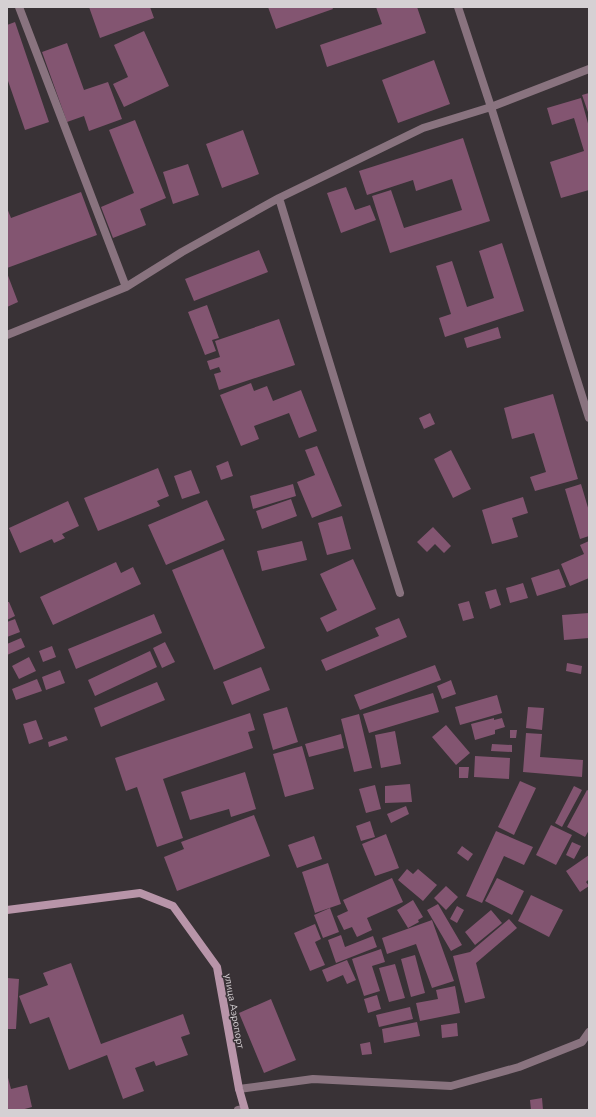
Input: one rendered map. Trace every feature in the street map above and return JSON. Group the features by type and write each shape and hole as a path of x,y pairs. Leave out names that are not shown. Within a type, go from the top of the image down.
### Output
{"main road":[{"name":"улица Аэропорт","path":"7,910 140,894 172,906 218,967 242,1110"}],"street":[{"path":"19,7 126,288"},
{"path":"458,7 589,418"},
{"path":"7,335 126,288 182,252 279,198 423,128 491,107 589,69"},
{"path":"279,198 400,593"},
{"path":"239,1089 313,1079 451,1086 519,1067 582,1042 589,1032"}],"building":[{"path":"89,7 150,7 154,18 100,38"},
{"path":"268,7 332,7 333,9 276,29"},
{"path":"376,7 417,7 426,33 327,67 320,45 382,24"},
{"path":"15,22 49,122 25,130 7,78 7,25"},
{"path":"144,31 169,86 124,107 113,84 128,77 114,45"},
{"path":"67,43 84,90 108,82 122,119 89,131 84,116 67,122 42,52"},
{"path":"434,60 450,104 398,123 382,80"},
{"path":"589,93 589,115 582,95"},
{"path":"581,98 589,127 589,190 561,198 550,162 584,151 574,118 552,125 547,108"},
{"path":"135,120 166,198 140,209 146,225 113,238 101,207 134,193 109,130"},
{"path":"243,130 259,174 222,188 206,144"},
{"path":"463,138 490,221 390,253 372,196 391,190 404,228 462,210 452,179 416,191 413,180 367,195 359,171"},
{"path":"188,164 199,195 173,204 163,172"},
{"path":"346,187 355,210 370,205 376,220 341,233 327,193"},
{"path":"81,192 97,235 7,268 7,208 11,218"},
{"path":"502,243 524,311 445,337 439,318 451,314 436,266 452,261 467,307 494,298 479,251"},
{"path":"259,250 268,272 194,301 185,279"},
{"path":"7,273 18,302 7,307"},
{"path":"207,305 219,338 212,340 216,351 205,355 188,312"},
{"path":"279,319 295,365 219,390 214,374 221,372 219,367 210,370 207,361 220,357 215,341"},
{"path":"498,327 501,338 467,348 464,338"},
{"path":"251,383 254,391 267,386 273,401 301,390 317,431 299,438 289,413 254,426 259,439 241,446 220,395"},
{"path":"553,394 578,479 535,491 530,477 546,472 534,433 512,439 504,408"},
{"path":"430,413 435,424 424,429 419,418"},
{"path":"317,446 342,506 312,518 297,482 315,475 305,450"},
{"path":"451,450 471,489 453,498 434,459"},
{"path":"228,461 233,476 221,480 216,466"},
{"path":"158,468 169,496 157,501 160,506 98,531 84,498"},
{"path":"191,470 200,493 182,499 174,476"},
{"path":"293,484 296,496 253,509 250,496"},
{"path":"581,484 589,511 589,536 580,539 565,489"},
{"path":"523,497 528,513 512,518 518,537 492,544 482,510"},
{"path":"291,499 297,516 262,529 256,511"},
{"path":"207,500 225,540 166,565 148,525"},
{"path":"68,501 79,526 62,534 65,538 54,543 52,539 20,553 9,528"},
{"path":"342,516 351,549 327,555 318,523"},
{"path":"433,527 451,546 444,553 435,544 427,552 417,542"},
{"path":"302,541 307,560 262,571 257,551"},
{"path":"589,541 589,578 570,586 561,564 584,554 580,545"},
{"path":"223,549 265,648 214,670 172,570"},
{"path":"353,559 376,609 327,632 320,618 337,610 320,574"},
{"path":"116,562 121,573 133,567 141,584 53,625 40,597"},
{"path":"559,569 566,587 537,596 531,578"},
{"path":"523,583 528,598 510,603 506,588"},
{"path":"496,589 501,605 490,609 485,592"},
{"path":"469,601 474,618 463,621 458,604"},
{"path":"7,602 9,602 15,616 7,620"},
{"path":"589,613 589,638 564,640 562,615"},
{"path":"154,614 162,633 76,669 68,649"},
{"path":"399,618 407,637 326,671 321,660 379,636 375,628"},
{"path":"15,619 20,632 7,637 7,622"},
{"path":"21,638 25,647 7,655 7,644"},
{"path":"165,642 175,662 162,668 153,648"},
{"path":"52,646 56,657 43,662 39,651"},
{"path":"150,651 157,667 95,696 88,680"},
{"path":"29,657 36,671 19,679 12,666"},
{"path":"567,663 582,666 581,674 566,671"},
{"path":"435,665 441,680 360,710 354,695"},
{"path":"261,667 270,690 232,705 223,682"},
{"path":"60,670 65,683 46,690 42,677"},
{"path":"37,679 42,691 16,700 12,689"},
{"path":"451,680 456,694 442,699 437,686"},
{"path":"157,682 165,700 101,727 94,708"},
{"path":"433,693 439,712 369,733 363,714"},
{"path":"497,695 502,713 460,725 455,707"},
{"path":"287,707 298,742 273,750 263,714"},
{"path":"528,707 544,708 542,730 526,728"},
{"path":"250,713 255,730 248,732 253,748 163,779 183,838 157,847 137,787 126,791 115,758"},
{"path":"359,714 372,768 354,772 341,719"},
{"path":"494,718 494,720 502,718 505,727 495,730 495,734 475,740 471,724"},
{"path":"36,720 43,739 29,744 23,724"},
{"path":"446,725 470,753 456,765 432,737"},
{"path":"510,730 517,730 516,738 510,738"},
{"path":"395,731 401,764 381,768 375,735"},
{"path":"526,733 542,734 540,757 583,760 582,777 523,772"},
{"path":"341,734 344,748 309,757 305,744"},
{"path":"66,736 68,740 49,747 48,742"},
{"path":"492,744 512,745 512,752 491,751"},
{"path":"302,746 314,789 285,797 273,754"},
{"path":"475,756 510,758 509,779 474,777"},
{"path":"459,767 469,767 468,778 459,778"},
{"path":"245,772 256,809 231,817 229,809 190,820 181,792"},
{"path":"520,781 536,788 514,835 498,827"},
{"path":"410,784 412,802 385,803 385,786"},
{"path":"375,785 381,809 366,813 359,789"},
{"path":"574,786 582,790 562,827 555,823"},
{"path":"587,790 589,791 589,830 585,837 567,827"},
{"path":"406,806 409,814 391,823 387,814"},
{"path":"254,815 270,856 177,891 164,857 184,849 181,842"},
{"path":"370,821 375,837 361,841 356,826"},
{"path":"551,825 572,835 556,865 536,855"},
{"path":"496,831 533,847 524,865 504,856 482,903 466,896"},
{"path":"386,834 399,868 375,876 362,844"},
{"path":"314,836 322,859 297,868 288,845"},
{"path":"572,842 581,846 574,859 566,855"},
{"path":"462,846 473,854 468,861 457,853"},
{"path":"589,855 589,879 586,882 589,886 580,892 566,871"},
{"path":"328,863 341,904 315,913 302,872"},
{"path":"407,869 413,874 418,869 437,885 423,901 398,880"},
{"path":"392,878 403,902 367,918 372,930 357,937 352,927 344,930 337,916 348,911 343,900"},
{"path":"497,878 524,891 512,915 485,901"},
{"path":"446,886 458,897 446,910 434,898"},
{"path":"531,895 563,910 549,937 518,921"},
{"path":"413,900 423,917 418,920 419,922 408,928 397,910"},
{"path":"438,904 462,945 451,951 427,910"},
{"path":"457,906 464,910 457,923 450,919"},
{"path":"330,908 339,932 323,938 314,915"},
{"path":"491,910 502,923 475,945 465,932"},
{"path":"509,919 517,928 476,963 485,998 465,1003 453,956 470,952"},
{"path":"432,920 454,981 432,988 416,944 387,954 382,938"},
{"path":"315,924 321,939 315,942 325,965 310,971 294,933"},
{"path":"341,935 345,947 373,936 377,947 336,963 328,940"},
{"path":"381,949 385,962 372,966 380,991 364,996 352,959"},
{"path":"415,955 425,993 411,997 401,959"},
{"path":"347,960 356,980 347,984 343,975 327,982 322,970"},
{"path":"71,963 101,1044 183,1014 190,1034 181,1037 188,1055 156,1066 154,1061 135,1068 144,1091 123,1099 107,1055 69,1070 49,1017 30,1024 19,996 48,985 43,973"},
{"path":"395,964 405,998 389,1002 379,968"},
{"path":"7,978 19,979 16,1029 7,1029"},
{"path":"455,986 460,1013 420,1021 416,1003 438,999 436,990"},
{"path":"377,995 381,1009 368,1013 364,999"},
{"path":"271,999 296,1060 264,1073 239,1013"},
{"path":"410,1007 413,1019 379,1027 376,1015"},
{"path":"417,1022 420,1036 384,1043 382,1029"},
{"path":"457,1023 458,1036 442,1038 441,1025"},
{"path":"370,1042 372,1054 362,1055 360,1044"},
{"path":"7,1074 11,1089 27,1085 32,1107 21,1110 7,1110"},
{"path":"542,1098 543,1110 531,1110 530,1100"}]}
